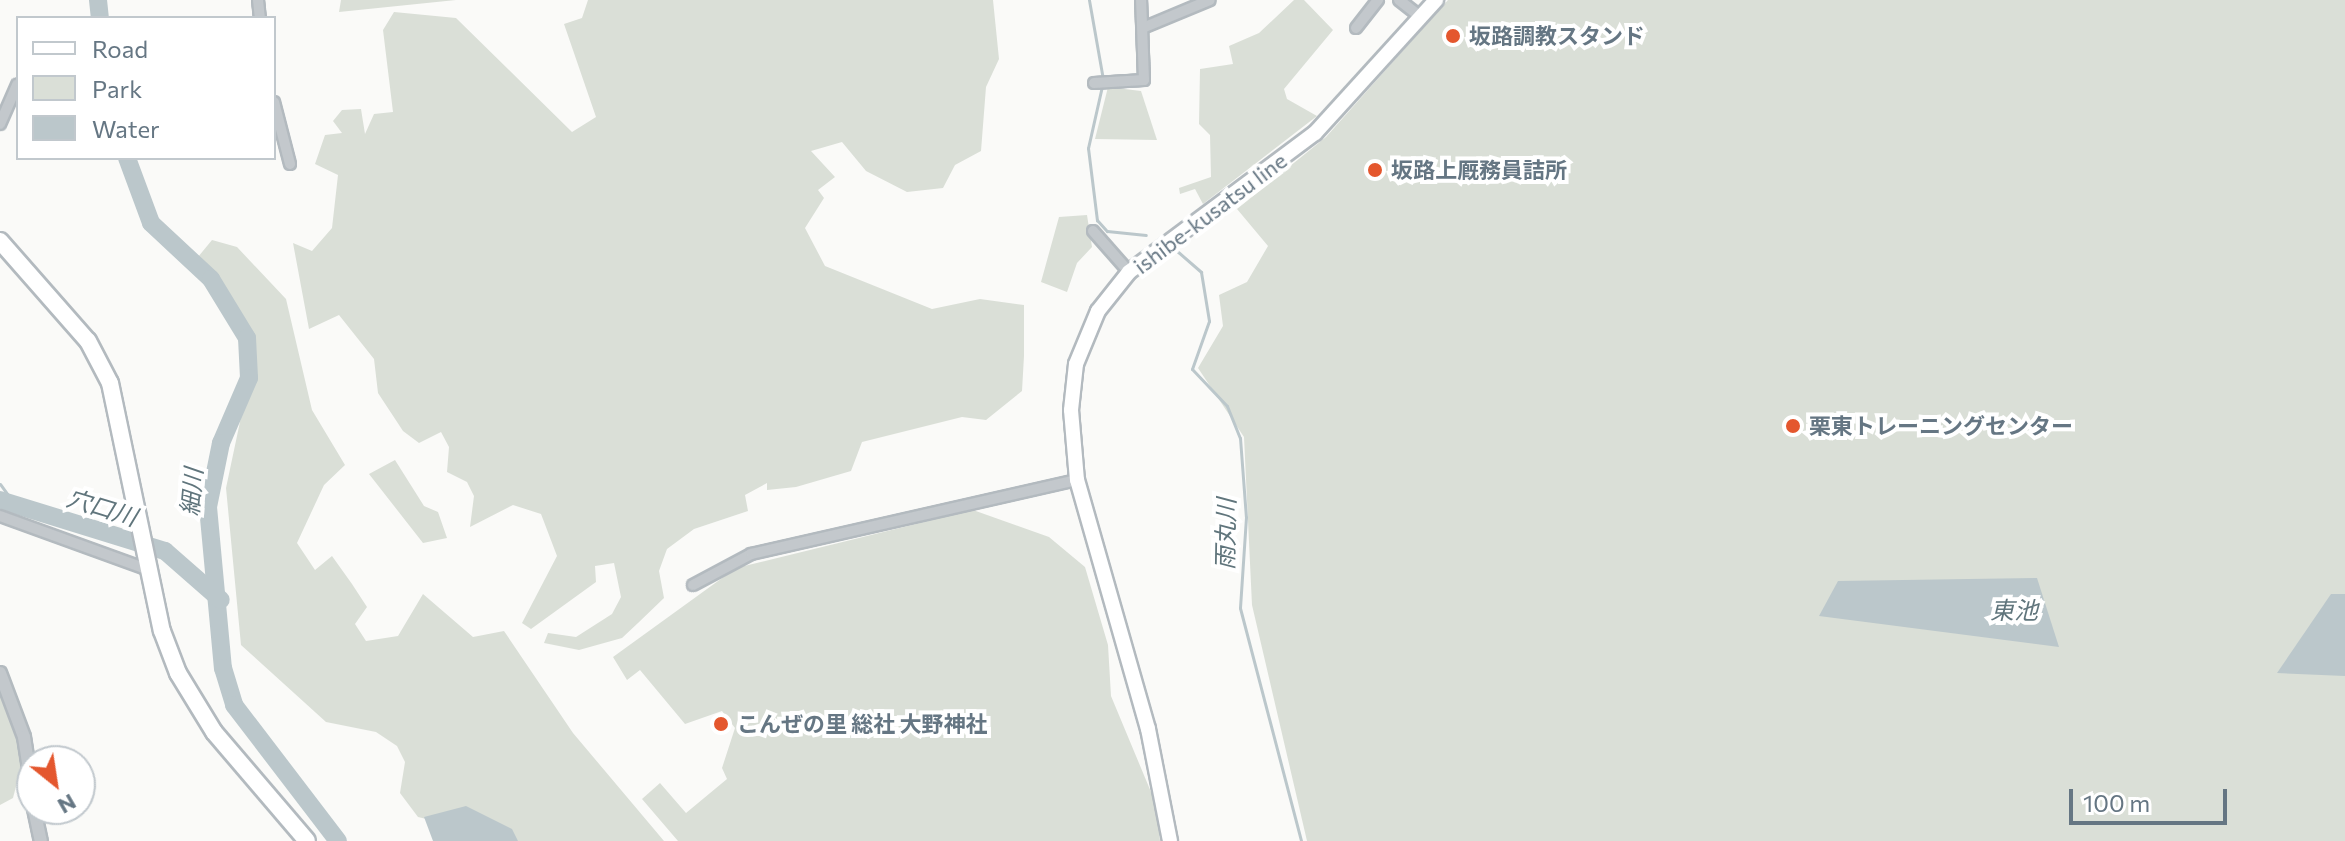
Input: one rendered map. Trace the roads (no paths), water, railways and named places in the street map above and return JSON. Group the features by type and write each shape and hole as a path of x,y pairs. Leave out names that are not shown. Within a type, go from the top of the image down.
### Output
{"main road":[{"name":"ishibe-kusatsu line","path":"1170,841 1148,729 1077,480 1071,410 1076,364 1098,311 1129,272 1315,133 1436,0"},
{"path":"0,241 88,341 110,383 162,631 194,702 307,841"}],"street":[{"path":"1100,83 1144,80 1138,52 1145,27 1141,0"},
{"path":"1145,27 1210,0"},
{"path":"1356,28 1378,0"},
{"path":"1399,0 1421,17"},
{"path":"0,124 16,87"},
{"path":"276,110 290,164"},
{"path":"1093,231 1129,272"},
{"path":"693,585 763,551 1077,480"},
{"path":"0,516 148,564"},
{"path":"0,673 25,745"}],"water":[{"name":"東池","path":"2037,578 2059,647 1819,616 1838,581"},
{"path":"2331,594 2345,594 2345,676 2277,673"},
{"path":"466,806 512,829 518,841 433,841 424,817"}],"waterway":[{"name":"細川","path":"98,0 100,16"},
{"name":"雨丸川","path":"1089,0 1103,79"},
{"name":"雨丸川","path":"1102,86 1088,148 1097,220 1107,231 1146,235"},
{"name":"細川","path":"128,160 151,223 211,279 247,338 249,378 221,443 208,507 223,668 234,705 338,841"},
{"name":"雨丸川","path":"1177,251 1201,272 1209,321 1192,369 1227,406 1240,438 1246,517 1240,608 1301,841"},
{"path":"0,484 15,505"},
{"name":"穴口川","path":"0,500 165,551 221,600"}],"place":[{"name":"坂路調教スタンド","path":"1453,36"},
{"name":"坂路上厩務員詰所","path":"1375,170"},
{"name":"栗東トレーニングセンター","path":"1793,426"},
{"name":"こんぜの里 総社 大野神社","path":"721,724"}]}
